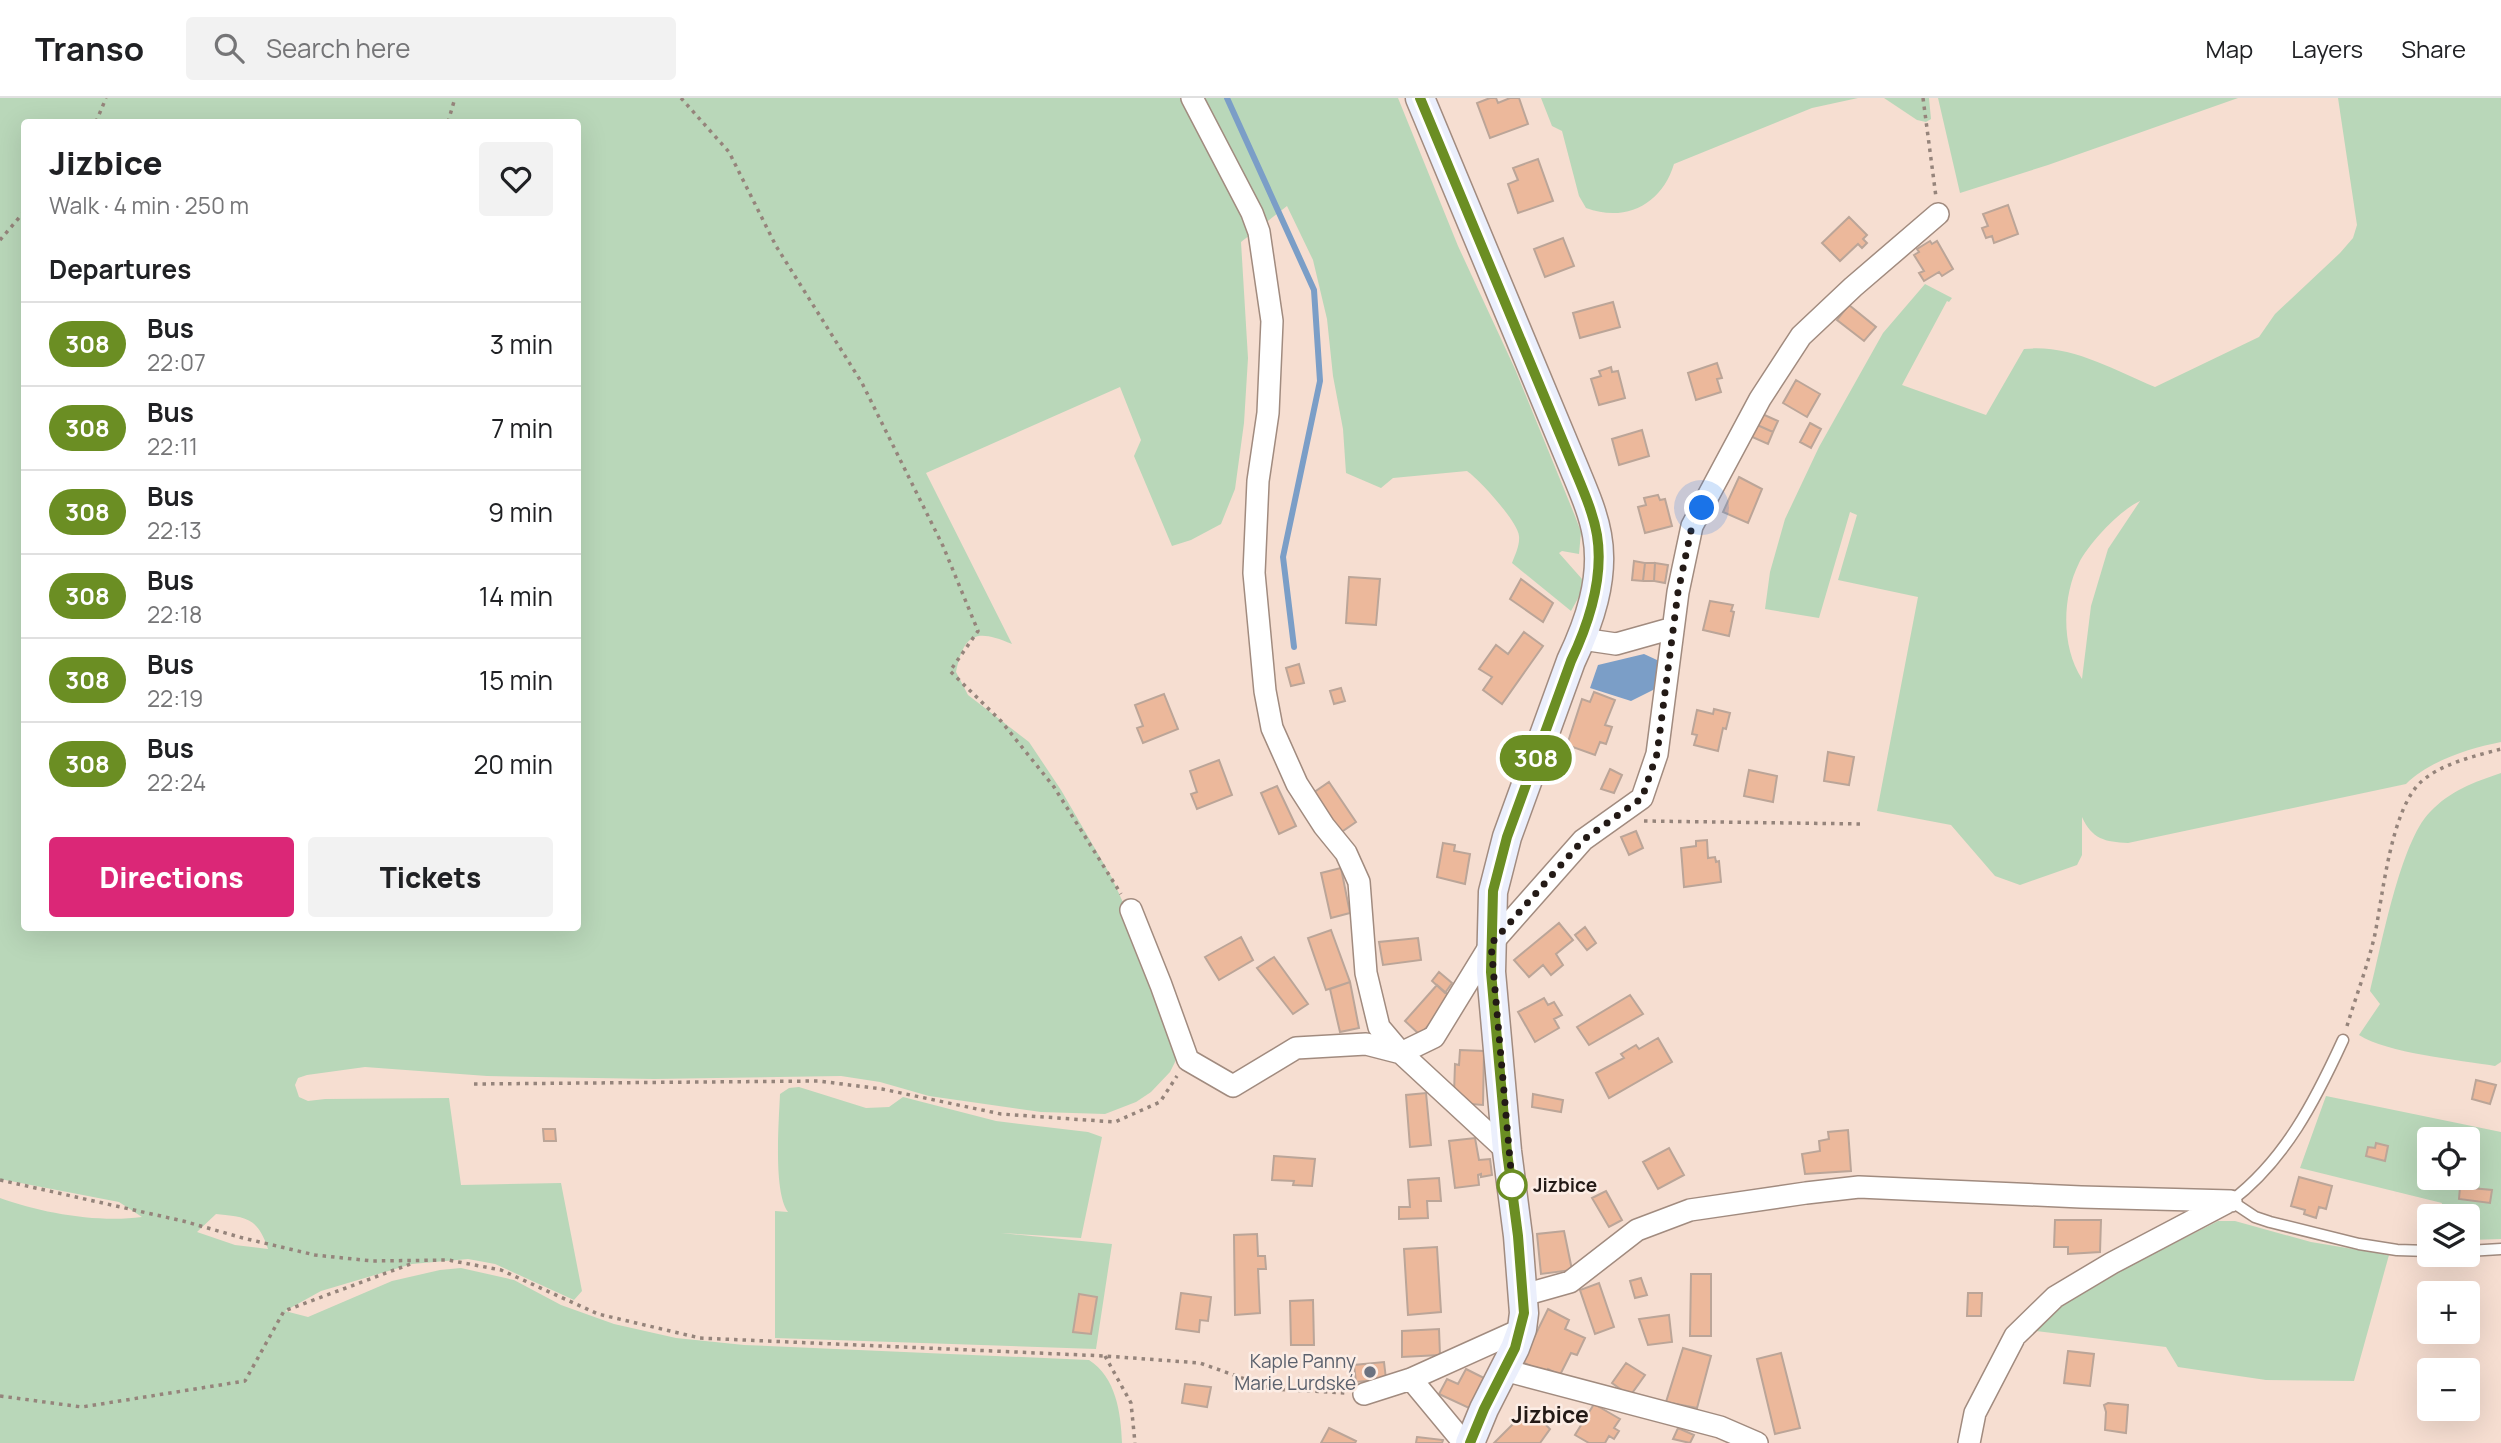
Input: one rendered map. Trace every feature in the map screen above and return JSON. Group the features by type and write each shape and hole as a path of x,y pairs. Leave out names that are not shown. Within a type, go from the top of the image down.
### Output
{"street":[{"path":"1192,98 1216,141 1259,232 1272,321 1268,412 1258,481 1254,573 1265,691 1272,728 1297,784 1324,826 1346,852 1359,882 1366,973 1379,1027 1401,1053 1507,1152"},
{"path":"1420,98 1592,514 1597,534 1599,570 1582,639 1503,851 1493,891 1491,944 1507,1152 1524,1295 1522,1329 1470,1443"},
{"path":"1131,910 1188,1060 1233,1086 1296,1048 1366,1045 1401,1053 1434,1037 1491,944 1583,840 1642,798 1657,754 1673,628 1692,526 1760,398 1801,336 1938,214"},
{"path":"1582,639 1616,645 1673,628"},
{"path":"1524,1295 1570,1282 1637,1230 1690,1210 1806,1193 1859,1187 2081,1198 2231,1201"},
{"path":"1969,1443 1975,1413 2015,1336 2055,1297 2112,1263 2231,1201"},
{"path":"1364,1394 1411,1380 1522,1329"},
{"path":"1504,1370 1720,1427 1757,1443"},
{"path":"1411,1380 1464,1443"}],"lane":[{"path":"2343,1040 2320,1090 2288,1144 2266,1171 2231,1201 2255,1217 2270,1222 2359,1244 2417,1251"},
{"path":"2480,1250 2501,1249"}],"path":[{"path":"97,119 106,98"},
{"path":"449,119 455,98"},
{"path":"681,98 729,152 776,246 862,383 943,547 978,631 950,671 1001,721 1054,787 1131,910"},
{"path":"1923,98 1938,214"},
{"path":"0,240 21,216"},
{"path":"2343,1040 2374,936 2393,841 2404,807 2414,790 2430,776 2448,766 2501,749"},
{"path":"1610,821 1862,824"},
{"path":"474,1084 818,1081 882,1089 1001,1114 1115,1122 1160,1102 1188,1060"},
{"path":"0,1180 170,1218 315,1255 372,1261 448,1261 501,1270 598,1314 700,1338 1105,1356 1200,1363 1273,1389 1364,1394"},
{"path":"0,1396 82,1407 245,1381 284,1311 415,1262"},
{"path":"1105,1356 1131,1403 1135,1443"}],"green space":[{"path":"0,98 1398,98 1458,246 1515,369 1581,532 1579,554 1562,551 1559,553 1582,579 1581,593 1571,611 1512,563 1519,543 1517,530 1498,502 1467,471 1393,478 1381,488 1346,473 1343,429 1333,376 1327,319 1313,260 1287,206 1241,242 1248,358 1244,423 1235,489 1221,524 1191,540 1172,546 1134,456 1141,440 1120,387 926,473 1012,644 990,636 974,637 963,649 956,672 968,695 1029,742 1061,790 1112,878 1151,965 1178,1042 1175,1062 1170,1072 1151,1092 1136,1102 1105,1114 1041,1112 929,1096 880,1082 841,1076 654,1079 487,1076 365,1067 307,1075 298,1078 295,1085 299,1097 308,1101 449,1098 461,1185 561,1183 582,1291 574,1300 495,1264 468,1259 412,1264 321,1291 285,1311 308,1317 392,1281 461,1268 514,1280 561,1305 614,1324 676,1338 744,1345 1089,1360 1098,1367 1111,1386 1118,1408 1122,1443 0,1443 0,1198 33,1208 89,1218 142,1217 119,1202 0,1179","holes":["216,1214 236,1216 255,1225 268,1249 235,1245 197,1232"]},
{"path":"1541,98 1858,98 1812,108 1674,164 1661,190 1651,199 1640,207 1615,213 1586,208 1579,196 1562,131 1552,126"},
{"path":"1884,98 1929,98 1931,119 1926,122 1917,120"},
{"path":"1938,98 2238,98 1960,193"},
{"path":"2338,98 2501,98 2501,742 2438,762 2406,784 2128,843 2100,838 2090,830 2082,817 2082,855 2077,865 2020,885 1995,876 1951,825 1877,811 1918,597 1838,580 1857,515 1850,512 1819,618 1765,609 1770,572 1785,519 1819,447 1883,333 1925,284 1952,298 1947,301 1902,385 1986,415 2024,349 2041,348 2075,354 2155,387 2259,337 2275,314 2340,253 2353,238 2357,225","holes":["2140,501 2108,549 2091,606 2082,679 2075,666 2067,637 2067,606 2073,576 2097,537 2123,512"]},
{"path":"2501,773 2501,1062 2495,1066 2405,1051 2387,1047 2359,1035 2380,1004 2370,991 2401,870 2419,827 2430,812 2446,798"},
{"path":"799,1087 866,1108 889,1107 903,1097 996,1121 1088,1132 1102,1137 1081,1238 1001,1233 1112,1244 1096,1349 775,1338 775,1211 788,1212 780,1189 780,1094 789,1088"},
{"path":"2326,1096 2477,1127 2417,1127 2417,1190 2480,1190 2480,1128 2501,1132 2501,1239 2480,1240 2480,1204 2442,1203 2300,1168"},
{"path":"2218,1221 2235,1221 2311,1242 2389,1255 2354,1381 2266,1380 2178,1367 2166,1347 2028,1330 2056,1308 2147,1251 2163,1249"}],"water":[{"path":"1644,654 1657,660 1658,679 1655,689 1631,701 1590,688 1598,665"}],"building":[{"path":"1496,98 1498,103 1519,98 1528,124 1490,138 1477,103"},
{"path":"1538,159 1553,201 1518,213 1508,184 1518,180 1513,168"},
{"path":"2008,205 2018,234 1994,243 1992,236 1986,238 1982,228 1988,226 1983,214"},
{"path":"1849,217 1867,235 1863,239 1867,243 1862,248 1858,244 1840,261 1822,243"},
{"path":"1563,238 1574,266 1545,277 1534,249"},
{"path":"1930,241 1932,244 1937,241 1953,269 1942,276 1939,272 1924,281 1919,273 1924,271 1914,255 1919,252 1917,249"},
{"path":"1613,302 1620,327 1580,338 1573,313"},
{"path":"1849,305 1876,327 1864,341 1837,320"},
{"path":"1717,363 1722,378 1717,379 1721,392 1696,400 1688,373"},
{"path":"1611,367 1612,372 1618,371 1625,398 1599,405 1591,379 1601,376 1599,371"},
{"path":"1796,380 1820,394 1807,417 1783,403"},
{"path":"1760,413 1778,421 1773,432 1755,424"},
{"path":"1810,423 1821,429 1811,448 1800,442"},
{"path":"1755,424 1773,432 1768,444 1750,436"},
{"path":"1642,430 1649,456 1619,465 1612,439"},
{"path":"1739,477 1762,489 1748,523 1723,512"},
{"path":"1658,495 1660,500 1665,499 1672,526 1645,533 1638,507 1646,505 1644,498"},
{"path":"1634,561 1645,563 1643,581 1632,580"},
{"path":"1645,563 1655,563 1654,581 1643,581"},
{"path":"1655,563 1668,565 1665,583 1654,581"},
{"path":"1349,577 1380,579 1376,625 1346,623"},
{"path":"1521,579 1553,603 1543,622 1510,599"},
{"path":"1710,601 1733,605 1729,636 1703,630"},
{"path":"1524,632 1543,646 1502,704 1483,690 1492,677 1479,669 1496,645 1508,654"},
{"path":"1299,664 1304,683 1291,686 1286,668"},
{"path":"1341,688 1345,701 1334,704 1330,691"},
{"path":"1594,692 1615,700 1605,725 1612,727 1606,744 1600,742 1595,755 1567,745 1582,699 1590,702"},
{"path":"1164,694 1178,729 1143,743 1137,728 1143,726 1135,705"},
{"path":"1714,709 1730,713 1726,729 1723,728 1718,751 1694,745 1697,735 1692,734 1697,710 1713,714"},
{"path":"1828,752 1854,757 1849,785 1824,781"},
{"path":"1219,760 1232,795 1197,809 1191,794 1197,792 1190,771"},
{"path":"1610,769 1622,775 1614,793 1601,789"},
{"path":"1749,770 1777,776 1773,802 1744,796"},
{"path":"1329,782 1356,822 1337,835 1310,795"},
{"path":"1277,786 1296,826 1279,834 1261,793"},
{"path":"1636,831 1643,848 1629,855 1621,837"},
{"path":"1707,840 1708,858 1715,857 1716,862 1719,861 1721,882 1684,887 1681,848 1696,846 1696,841"},
{"path":"1443,843 1455,845 1454,851 1470,854 1465,884 1437,877"},
{"path":"1341,868 1350,913 1331,918 1321,873"},
{"path":"1559,923 1573,940 1556,954 1563,965 1551,975 1543,965 1529,977 1514,960"},
{"path":"1585,927 1596,943 1587,950 1575,935"},
{"path":"1331,930 1350,982 1326,990 1308,938"},
{"path":"1241,937 1253,960 1219,980 1205,957"},
{"path":"1418,938 1421,960 1383,965 1379,942"},
{"path":"1274,957 1308,1004 1293,1014 1257,968"},
{"path":"1439,972 1452,983 1445,993 1432,981"},
{"path":"1350,982 1359,1028 1340,1032 1330,989"},
{"path":"1437,985 1452,998 1420,1035 1405,1021"},
{"path":"1630,995 1643,1014 1589,1045 1577,1027"},
{"path":"1544,998 1548,1005 1554,1002 1562,1015 1554,1019 1559,1028 1535,1042 1518,1012"},
{"path":"1658,1038 1672,1062 1609,1098 1596,1073 1624,1058 1621,1054 1636,1045 1639,1049"},
{"path":"1460,1050 1484,1051 1483,1105 1458,1103 1454,1094 1455,1064 1459,1065"},
{"path":"2476,1080 2496,1085 2490,1104 2472,1099"},
{"path":"1426,1093 1431,1145 1410,1147 1406,1095"},
{"path":"1533,1094 1563,1100 1561,1112 1532,1107"},
{"path":"543,1129 555,1129 556,1141 544,1141"},
{"path":"1848,1130 1851,1171 1805,1174 1802,1154 1820,1151 1819,1141 1829,1139 1828,1132"},
{"path":"1475,1138 1479,1160 1490,1159 1492,1175 1478,1175 1479,1185 1455,1188 1449,1141"},
{"path":"2376,1143 2388,1146 2385,1161 2366,1156 2368,1147 2375,1148"},
{"path":"1669,1148 1684,1175 1658,1189 1643,1162"},
{"path":"1274,1156 1315,1159 1312,1186 1293,1185 1294,1181 1272,1180"},
{"path":"2299,1177 2332,1186 2326,1209 2319,1207 2316,1218 2304,1214 2305,1210 2291,1206"},
{"path":"1439,1178 1441,1201 1427,1201 1428,1218 1399,1219 1399,1207 1410,1207 1408,1180"},
{"path":"2460,1190 2492,1190 2490,1203 2459,1199"},
{"path":"1606,1191 1622,1220 1609,1227 1592,1198"},
{"path":"2055,1220 2101,1220 2100,1252 2068,1254 2068,1247 2054,1247"},
{"path":"1564,1231 1572,1270 1541,1274 1537,1234"},
{"path":"1257,1234 1258,1256 1265,1256 1266,1269 1258,1269 1260,1313 1235,1315 1234,1235"},
{"path":"1437,1247 1441,1312 1408,1315 1404,1249"},
{"path":"1691,1274 1711,1274 1711,1336 1690,1336"},
{"path":"1641,1278 1647,1295 1635,1298 1630,1281"},
{"path":"1599,1283 1614,1327 1595,1334 1580,1290"},
{"path":"1181,1293 1211,1297 1208,1321 1200,1320 1199,1332 1176,1329"},
{"path":"1968,1293 1982,1293 1981,1316 1967,1316"},
{"path":"1079,1294 1097,1297 1091,1334 1073,1332"},
{"path":"1313,1300 1314,1345 1291,1345 1290,1301"},
{"path":"1548,1309 1569,1320 1565,1329 1585,1338 1577,1355 1571,1353 1560,1375 1548,1369 1546,1373 1522,1362"},
{"path":"1669,1315 1672,1342 1648,1345 1639,1319"},
{"path":"1439,1329 1440,1355 1402,1357 1402,1331"},
{"path":"1683,1348 1711,1356 1697,1408 1666,1402"},
{"path":"2068,1351 2094,1354 2090,1386 2064,1383"},
{"path":"1781,1353 1800,1428 1775,1434 1757,1359"},
{"name":"Kaple Panny Marie Lurdské","path":"1384,1362 1386,1379 1356,1382 1354,1365"},
{"path":"1626,1363 1645,1375 1630,1396 1612,1383"},
{"path":"1466,1369 1484,1378 1469,1408 1439,1394 1447,1379 1458,1384"},
{"path":"1185,1384 1211,1387 1207,1407 1182,1403"},
{"path":"1594,1404 1620,1419 1614,1428 1619,1431 1614,1439 1609,1436 1605,1443 1589,1443 1575,1435"},
{"path":"2104,1405 2128,1405 2126,1433 2105,1430"},
{"path":"1529,1408 1550,1429 1540,1443 1494,1443"},
{"path":"1329,1428 1356,1441 1355,1443 1321,1443"},
{"path":"1678,1428 1694,1435 1690,1443 1673,1439"},
{"path":"1417,1437 1443,1440 1442,1443 1416,1443"}],"waterway":[{"path":"1227,98 1314,290 1320,381 1283,557 1294,647"}],"bus line":[{"name":"308","path":"1420,98 1574,468 1592,514 1600,557 1595,594 1582,639 1571,661 1507,837 1493,891 1491,972 1524,1313 1519,1339 1470,1443"}],"place":[{"name":"Jizbice","path":"1512,1185"},
{"name":"Kaple Panny Marie Lurdské","path":"1370,1372"}],"district":[{"name":"Jizbice","path":"1550,1414"}],"route":[{"path":"1512,1185 1513,1194 1491,972 1491,944 1583,840 1642,798 1657,754 1678,592 1692,526 1702,508"}]}
